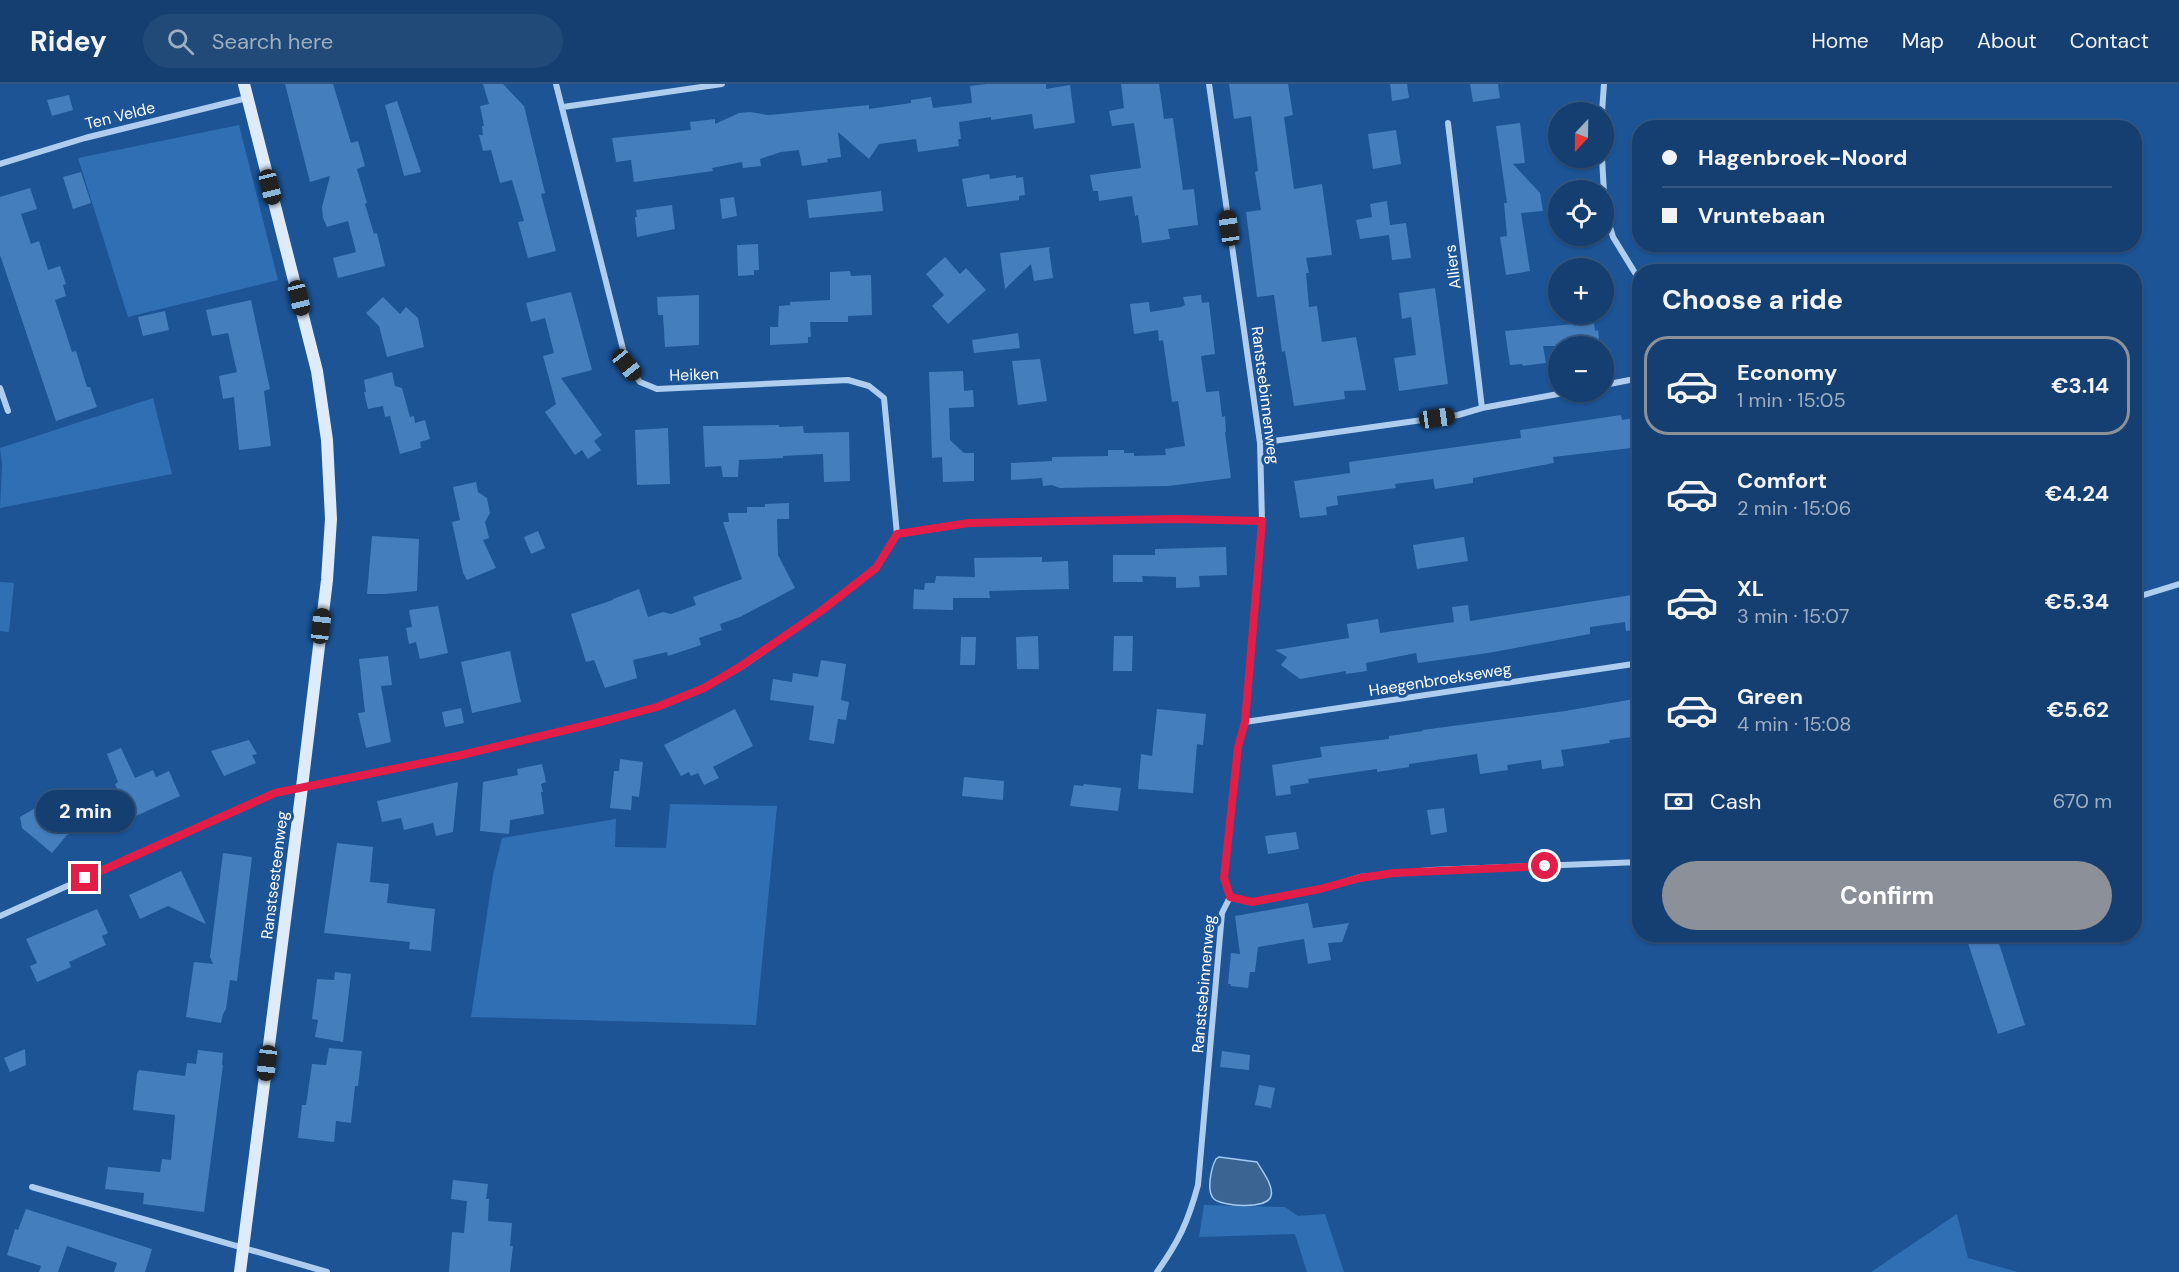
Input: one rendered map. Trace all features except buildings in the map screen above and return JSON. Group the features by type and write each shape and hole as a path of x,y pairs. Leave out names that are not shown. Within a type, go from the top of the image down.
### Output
{"street":[{"name":"Ranstsesteenweg","path":"240,1272 302,787 332,519 328,452 317,371 244,84"},
{"name":"Heiken","path":"556,84 627,365 640,382 657,389 848,380 869,386 884,398 897,534"},
{"path":"563,106 722,84"},
{"name":"Ranstsebinnenweg","path":"1157,1272 1176,1246 1188,1220 1198,1185 1222,913 1230,897 1224,878 1238,747 1245,722 1262,521 1260,443 1209,84"},
{"path":"1603,102 1604,84"},
{"name":"Ten Velde","path":"0,164 85,138 248,98"},
{"name":"Alliers","path":"1448,123 1482,408"},
{"path":"1603,168 1605,210 1613,237 1632,268"},
{"path":"1614,383 1632,380"},
{"path":"0,387 8,411"},
{"path":"1260,443 1458,415 1482,408 1548,396"},
{"path":"0,916 275,793 457,756 604,721 657,707 704,688 741,666 821,611 876,568 897,534 969,523 1177,519 1262,521"},
{"path":"2142,596 2179,584"},
{"name":"Haegenbroekseweg","path":"1245,722 1632,664"},
{"path":"1230,897 1252,902 1320,889 1360,878 1422,871 1632,862"},
{"path":"32,1187 327,1272"}],"shaded area":[{"path":"239,125 278,280 128,317 78,158"},
{"path":"153,398 172,474 0,508 2,464 0,448"},
{"path":"0,582 14,583 9,632 0,631"},
{"path":"670,804 777,806 756,1025 471,1017 493,875 502,838 616,819 615,847 666,848"},
{"path":"1219,1157 1257,1162 1271,1188 1271,1196 1268,1200 1253,1205 1244,1205 1214,1199 1210,1191 1210,1180 1214,1163"},
{"path":"1204,1205 1285,1207 1298,1216 1325,1214 1344,1272 1307,1272 1295,1234 1199,1237"},
{"path":"1957,1214 1968,1258 2018,1272 1871,1272"}],"route":[{"path":"85,878 275,793 457,756 604,721 657,707 704,688 741,666 821,611 876,568 897,534 969,523 1177,519 1262,521 1245,722 1238,747 1224,878 1230,897 1252,902 1320,889 1360,878 1394,873 1545,866"}]}
